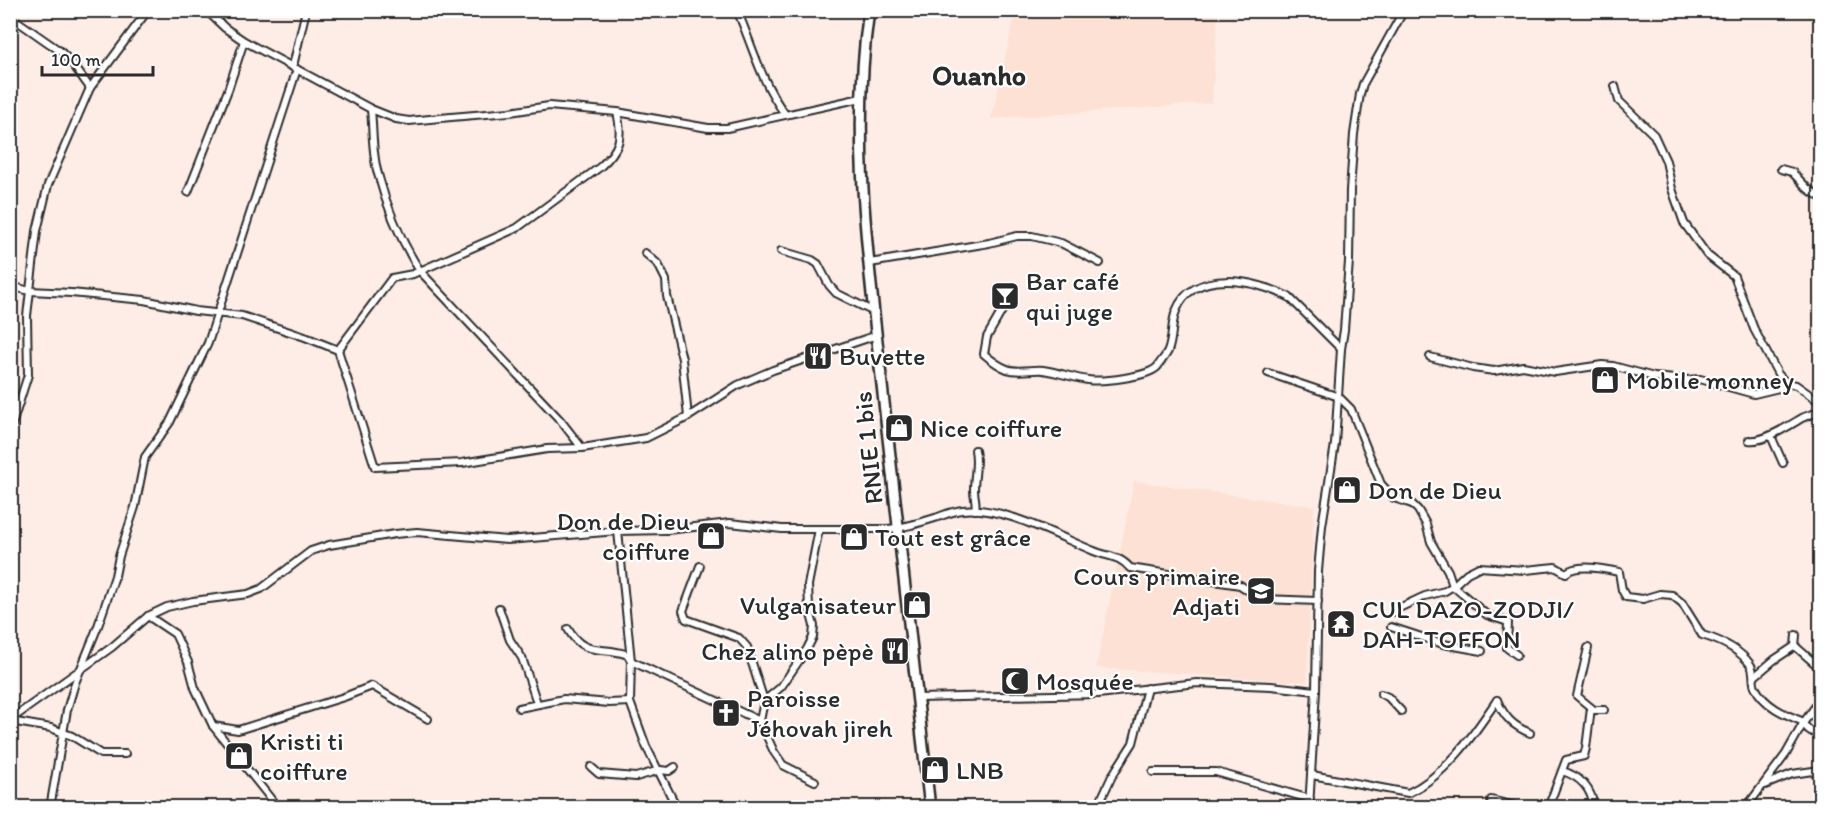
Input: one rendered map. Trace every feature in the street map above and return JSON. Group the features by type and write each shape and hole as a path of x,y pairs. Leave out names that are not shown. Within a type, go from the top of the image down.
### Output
{"main road":[{"name":"RNIE 1 bis","path":"869,10 861,98 863,169 870,263 930,807"}],"street":[{"path":"10,431 28,375 27,316 37,231 48,185 90,88 148,10"},
{"path":"206,10 225,28 244,41 371,109 396,119 510,112 549,106 617,112 708,128 727,128 861,98"},
{"path":"50,807 67,710 80,669 116,576 119,556 135,507 145,457 170,422 189,387 218,313 295,67 306,10"},
{"path":"737,10 765,82 784,114"},
{"path":"1309,807 1316,691 1318,570 1322,526 1335,444 1349,261 1352,167 1360,94 1363,84 1404,10"},
{"path":"10,16 60,51 90,88"},
{"path":"188,192 228,90 244,41"},
{"path":"1615,86 1619,101 1654,135 1666,161 1672,189 1684,223 1707,255 1734,276 1754,329 1778,374 1786,383"},
{"path":"371,109 377,172 401,239 420,271 561,421 582,448"},
{"path":"338,350 392,278 420,271 517,228 600,167 611,156 618,144 621,129 617,112"},
{"path":"1781,169 1792,172 1808,189 1821,197"},
{"path":"870,263 989,243 1017,236 1032,236 1061,243 1100,263"},
{"path":"781,251 812,260 818,264 836,293 874,312"},
{"path":"645,254 658,264 666,280 667,296 682,359 688,417"},
{"path":"1003,309 987,338 984,354 1009,370 1043,370 1087,380 1100,381 1136,375 1149,372 1157,367 1159,361 1168,352 1176,311 1187,292 1211,283 1230,280 1280,292 1289,297 1341,349"},
{"path":"10,285 30,291 144,300 242,316 338,350"},
{"path":"338,350 375,467 462,463 547,449 582,448 646,438 688,417 747,381 812,356 877,335"},
{"path":"1430,357 1494,371 1523,366 1555,372 1602,365 1612,366 1654,377 1700,379 1754,394 1779,388 1786,383 1796,384 1821,402"},
{"path":"1268,373 1339,397 1351,409 1381,484 1394,498 1412,504 1418,510 1453,586 1487,615 1508,622 1507,648 1517,656"},
{"path":"1749,440 1754,441 1771,436 1821,411"},
{"path":"1771,436 1783,463"},
{"path":"975,450 977,460 974,491 977,504 975,510"},
{"path":"10,720 112,647 148,616 193,601 248,594 261,589 311,551 340,543 395,534 417,532 507,540 618,531 667,530 730,523 782,529 898,528 961,510 975,510 1016,519 1097,552 1124,560 1130,568 1240,585 1261,599 1318,601"},
{"path":"764,701 782,687 811,643 814,626 809,607 808,585 819,529"},
{"path":"618,531 631,661 630,702 646,746 677,807"},
{"path":"700,566 682,611 683,616 739,638 747,647 764,701 760,721 774,752 783,765 815,781"},
{"path":"1394,612 1453,586 1467,573 1479,567 1525,570 1555,567 1566,573 1570,569 1594,567 1619,573 1626,597 1643,599 1660,594 1672,596 1682,603 1702,635 1715,639 1739,653 1752,666 1755,686 1772,706 1804,723 1821,736"},
{"path":"499,608 510,640 522,658 537,703"},
{"path":"148,616 175,634 188,662 195,688 213,726 278,807"},
{"path":"1391,627 1443,644 1482,651"},
{"path":"567,629 575,641 581,645 624,653 631,661 760,721"},
{"path":"1795,646 1796,635"},
{"path":"1754,676 1795,646"},
{"path":"1795,646 1821,668"},
{"path":"1588,648 1577,696 1594,710 1604,710"},
{"path":"918,698 1098,694 1197,683 1271,686 1316,691"},
{"path":"213,726 238,730 372,686 428,719"},
{"path":"1097,807 1112,776 1133,743 1147,688"},
{"path":"1381,694 1388,697 1401,711"},
{"path":"519,708 564,699 609,703 630,702"},
{"path":"1312,776 1408,793 1422,786 1440,771 1485,720 1497,700 1507,718 1514,725 1530,733"},
{"path":"1744,807 1786,754 1821,700"},
{"path":"1548,807 1566,760 1584,756 1591,708"},
{"path":"10,720 51,728 101,754 125,754"},
{"path":"591,767 598,774 636,777 660,770 669,771 675,767"},
{"path":"1761,787 1792,774 1821,770"},
{"path":"1562,771 1573,774 1588,787 1593,796 1594,807"},
{"path":"1153,772 1216,772 1310,799"},
{"path":"1491,800 1524,807"}],"shaded area":[{"path":"1016,11 1218,11 1212,103 991,119"},
{"path":"1134,481 1314,506 1307,682 1096,668"}],"place":[{"name":"Bar café qui juge","path":"1005,296"},
{"name":"Buvette","path":"818,356"},
{"name":"Mobile monney","path":"1605,380"},
{"name":"Nice coiffure","path":"899,428"},
{"name":"Don de Dieu","path":"1347,490"},
{"name":"Don de Dieu coiffure","path":"711,536"},
{"name":"Tout est grâce","path":"854,537"},
{"name":"Cours primaire Adjati","path":"1261,591"},
{"name":"Vulganisateur","path":"917,605"},
{"name":"CUL DAZO-ZODJI/ DAH-TOFFON","path":"1341,624"},
{"name":"Chez alino pèpè","path":"895,651"},
{"name":"Mosquée","path":"1015,681"},
{"name":"Paroisse Jéhovah jireh","path":"726,713"},
{"name":"Kristi ti coiffure","path":"239,756"},
{"name":"LNB","path":"935,770"}],"district":[{"name":"Ouanho","path":"979,75"}]}
